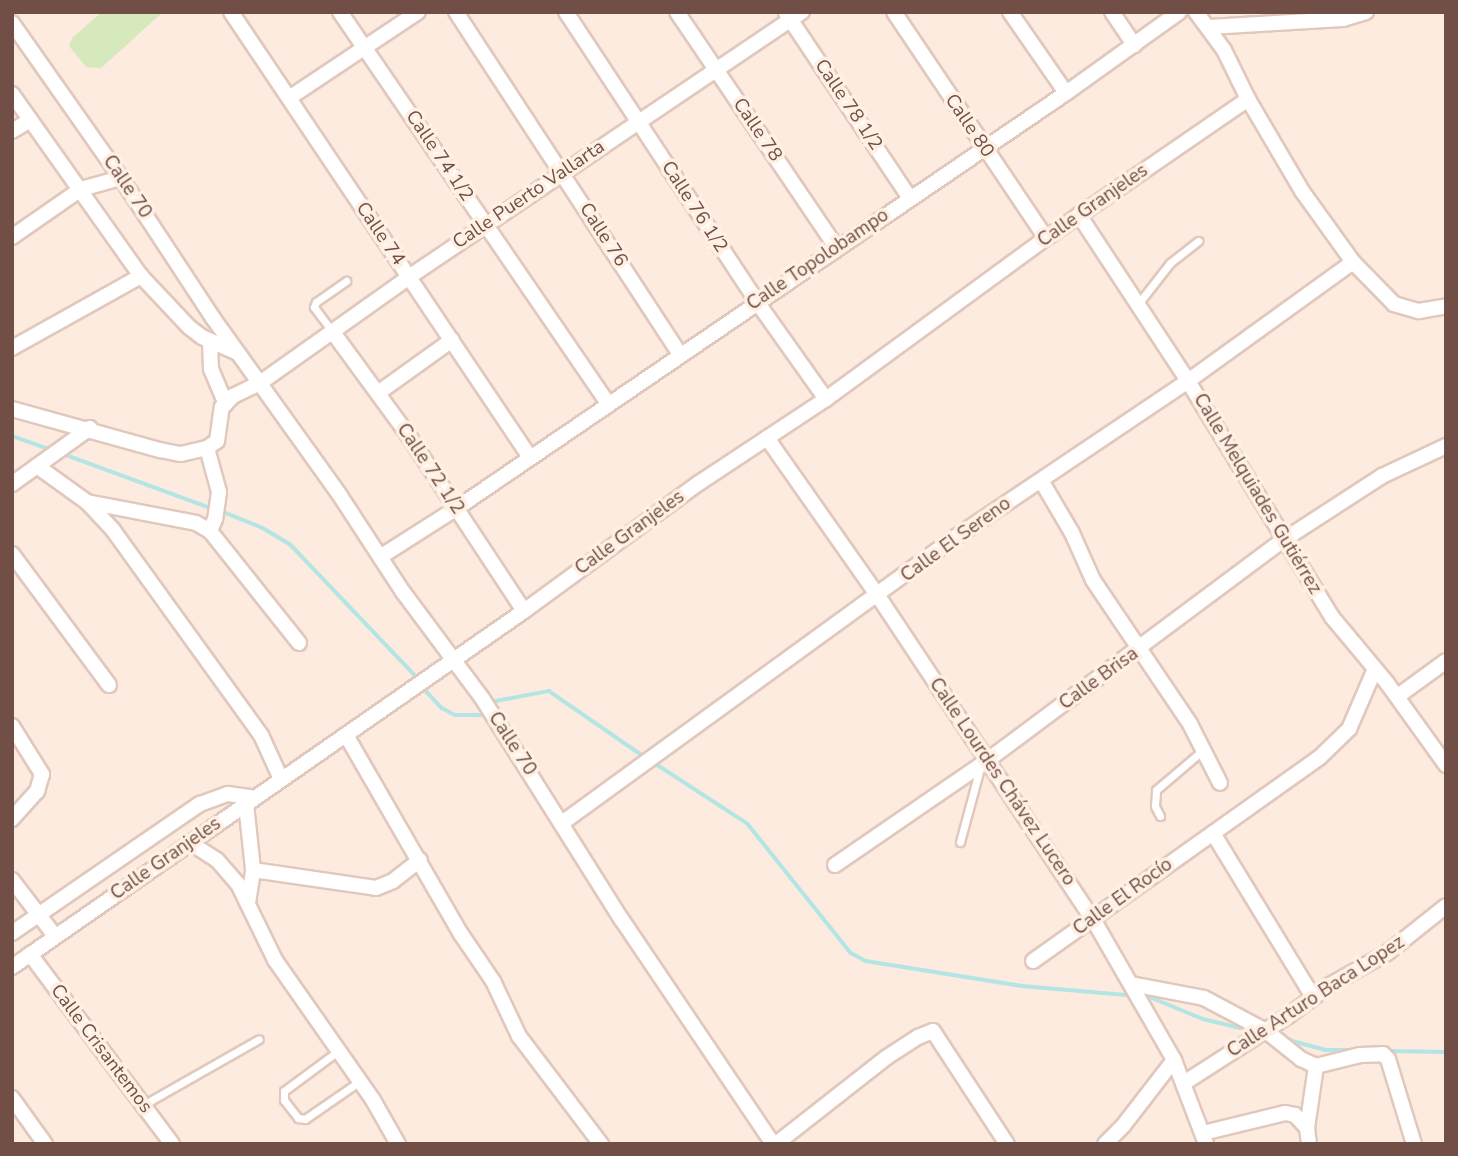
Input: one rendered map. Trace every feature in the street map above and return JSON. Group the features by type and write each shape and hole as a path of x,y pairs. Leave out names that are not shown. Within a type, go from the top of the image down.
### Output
{"street":[{"path":"12,20 21,12"},
{"name":"Calle 74","path":"230,12 529,456"},
{"name":"Calle 74 1/2","path":"340,12 608,403"},
{"path":"289,98 418,12"},
{"name":"Calle 76","path":"456,12 680,354"},
{"name":"Calle 76 1/2","path":"566,12 757,302 826,399"},
{"name":"Calle 78","path":"677,12 837,248"},
{"name":"Calle 80","path":"894,12 1046,238"},
{"path":"1010,12 1066,93"},
{"path":"1112,12 1134,45"},
{"name":"Calle Topolobampo","path":"380,556 457,508 529,456 1066,93 1180,12"},
{"path":"1196,12 1209,27 1235,69 1248,99 1315,212 1353,262 1394,304 1419,311 1445,307"},
{"path":"1209,27 1343,19 1366,12"},
{"name":"Calle Puerto Vallarta","path":"226,404 793,15"},
{"name":"Calle 78 1/2","path":"793,15 910,198"},
{"name":"Calle 70","path":"12,20 239,353 482,698 622,920 774,1144"},
{"name":"Calle 70","path":"12,94 141,276 188,327 210,341 239,353"},
{"name":"Calle Granjeles","path":"12,967 524,611 699,483 826,399 1046,238 1248,99"},
{"path":"12,131 30,120"},
{"path":"12,237 81,189 121,178"},
{"name":"Calle Melquiades Gutiérrez","path":"1079,215 1188,381 1332,617 1398,696 1446,765"},
{"name":"Calle El Sereno","path":"562,823 997,509 1042,482 1188,381 1353,262"},
{"path":"12,348 141,276"},
{"name":"Calle 72 1/2","path":"332,331 457,508 524,611"},
{"path":"378,393 452,340"},
{"path":"12,409 181,454 207,448 217,441 222,407 226,404 211,369 210,341"},
{"path":"12,484 90,428"},
{"name":"Calle Lourdes Chávez Lucero","path":"767,438 878,596 984,762 1093,919 1174,1059 1204,1139"},
{"name":"Calle Brisa","path":"835,865 984,762 1285,539 1360,489 1446,446"},
{"path":"207,448 219,492 212,525"},
{"path":"41,463 88,502 113,530 247,715 273,755 281,779"},
{"path":"1042,482 1072,533 1093,580 1190,724 1220,783"},
{"path":"88,502 212,525 299,643"},
{"path":"12,554 109,685"},
{"path":"1398,696 1446,661"},
{"name":"Calle El Rocío","path":"1033,961 1275,791 1339,741 1358,713 1375,669"},
{"path":"12,726 42,774 37,791 12,820"},
{"path":"346,735 461,934 493,981 519,1036 601,1144"},
{"path":"12,933 200,804 228,794 250,801 253,870 248,904"},
{"path":"1213,833 1313,997"},
{"path":"189,842 227,869 281,970 360,1082 398,1144"},
{"path":"253,870 376,888 393,881 420,860"},
{"path":"12,880 55,936"},
{"name":"Calle Arturo Baca Lopez","path":"1184,1083 1266,1031 1313,997 1387,953 1446,906"},
{"name":"Calle Crisantemos","path":"30,954 172,1144"},
{"path":"1131,984 1204,998 1266,1031 1301,1059 1316,1066 1379,1053 1388,1059 1414,1144"},
{"path":"774,1144 887,1057 918,1037 933,1031 1007,1144"},
{"path":"1105,1144 1123,1126 1174,1059"},
{"path":"1309,1144 1307,1128 1316,1066"},
{"path":"12,1098 44,1144"},
{"path":"1204,1139 1285,1113 1295,1115 1307,1128"}],"lane":[{"path":"1138,304 1170,263 1198,241"},
{"path":"332,331 314,307 316,302 346,281"},
{"path":"1160,816 1155,806 1156,790 1203,750"},
{"path":"960,842 984,762"},
{"path":"143,1105 259,1039"},
{"path":"338,1051 284,1091 284,1100 298,1118 305,1119 360,1082"}],"green space":[{"path":"102,12 163,12 101,68 86,67 69,46 72,38"}],"waterway":[{"path":"12,436 52,450"},
{"path":"63,454 213,509"},
{"path":"221,511 263,528 290,544 414,674"},
{"path":"426,691 442,708 455,715 481,715"},
{"path":"496,701 549,691 646,758"},
{"path":"653,762 748,824 851,953 866,961 1022,986 1126,995"},
{"path":"1150,997 1203,1019 1253,1031"},
{"path":"1285,1039 1326,1050 1353,1050"},
{"path":"1388,1051 1446,1052"}]}
